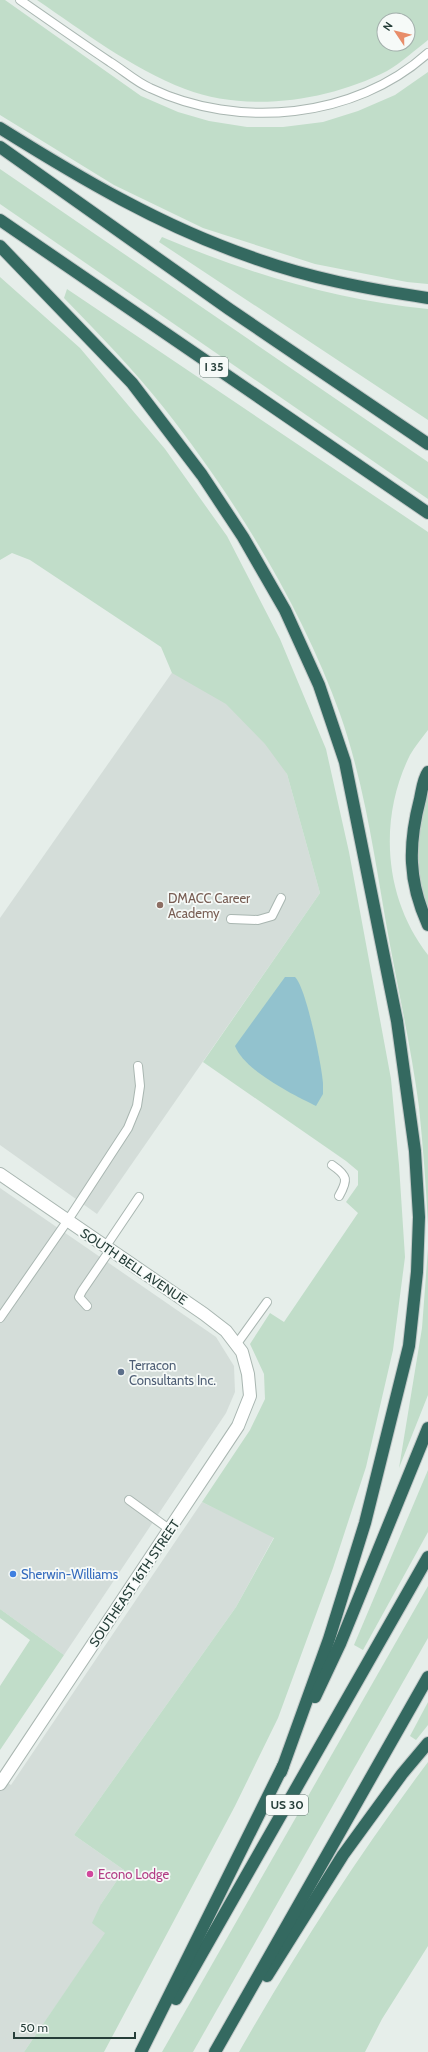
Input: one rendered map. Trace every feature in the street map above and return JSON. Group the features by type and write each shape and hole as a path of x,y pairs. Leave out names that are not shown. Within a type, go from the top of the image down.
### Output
{"highway":[{"path":"0,128 67,170 146,214 251,258 357,287 428,298"},
{"path":"0,147 229,309 428,444"},
{"name":"I 35","path":"0,220 428,513"},
{"path":"0,246 132,383 202,475 243,537 285,610 319,685 345,762 397,1021 415,1151 419,1217 417,1272 409,1346 386,1446 365,1523 329,1639 280,1772"},
{"path":"428,772 415,819 411,846 413,873 419,905 428,925"},
{"path":"141,2052 280,1772 340,1644 428,1428"},
{"name":"US 30","path":"145,2052 250,1872 428,1557"},
{"path":"215,2052 428,1677"},
{"path":"219,2052 343,1855 402,1774 428,1743"}],"street":[{"name":"SOUTH BELL AVENUE","path":"0,1174 204,1314 226,1331 242,1352 248,1374"},
{"name":"SOUTHEAST 16TH STREET","path":"0,1784 238,1426 250,1396 248,1374"}],"lane":[{"path":"20,0 149,88 186,103 228,112 270,114 319,107 370,90 409,70 428,53"},
{"path":"231,919 258,920 272,916 281,898"},
{"path":"0,1318 68,1220 128,1128 138,1106 140,1086 138,1066"},
{"path":"332,1165 339,1170 346,1179 346,1184 339,1196"},
{"path":"87,1306 79,1297 139,1197"},
{"path":"236,1345 267,1302"},
{"path":"129,1500 169,1530"}],"shaded area":[{"name":"DMACC Career Academy","path":"211,617 287,774 320,893 97,1214 0,1145 0,918"},
{"path":"0,1188 216,1337 234,1366 235,1392 226,1413 64,1655 0,1609"},
{"path":"202,1502 274,1537 236,1607 74,1835 124,1870 101,1904 106,1933 24,2052 0,2052 0,1778 11,1785"}],"green space":[{"path":"0,0 5,0 141,96 178,112 209,121 247,127 283,127 323,122 358,111 395,95 428,72 428,284 407,282 315,264 203,228 114,185 0,115"},
{"path":"37,0 428,0 428,40 416,50 416,12 376,12 376,52 413,52 403,60 387,71 339,90 288,100 261,102 235,101 209,96 185,89 146,71 90,37"},
{"path":"0,169 428,462 428,499 0,204"},
{"path":"162,237 226,262 292,283 360,299 428,309 428,420 159,242"},
{"path":"0,277 80,348 165,449 227,536 280,639 326,749 349,852 391,1079 399,1165 405,1257 393,1350 366,1467 333,1568 278,1718 235,1806 104,2052 24,2052 105,1933 92,1923 101,1904 124,1870 74,1835 236,1607 274,1538 202,1502 250,1430 265,1399 264,1374 250,1344 270,1313 284,1322 358,1213 346,1202 358,1185 358,1171 346,1161 203,1062 320,893 287,774 265,744 226,704 172,673 161,647 30,560 12,553 0,560"},
{"path":"67,289 428,532 428,730 410,755 400,780 393,805 390,832 390,858 402,909 413,933 428,955 428,1225 419,1107 413,1066 364,799 340,714 306,634 286,594 264,554 216,478 164,408 128,365 64,298"},
{"path":"428,773 428,912 413,866"},
{"path":"428,1249 428,1395 399,1468 422,1328"},
{"path":"428,1470 428,1532 363,1650 354,1645"},
{"path":"428,1586 428,1638 193,2052 162,2052"},
{"path":"0,1609 64,1655 0,1750 0,1686 30,1640 0,1618"},
{"path":"428,1702 428,1725 416,1740 410,1736"},
{"path":"428,1762 428,1946 382,2019 365,2052 239,2052 283,1977 329,1904 377,1832"}],"water":[{"path":"285,977 295,977 299,984 304,995 313,1028 323,1084 323,1094 316,1106 283,1089 259,1073 240,1055 235,1046"}],"place":[{"name":"DMACC Career Academy","path":"160,905"},
{"name":"Terracon Consultants Inc.","path":"121,1372"},
{"name":"Sherwin-Williams","path":"13,1574"},
{"name":"Econo Lodge","path":"90,1874"}]}
